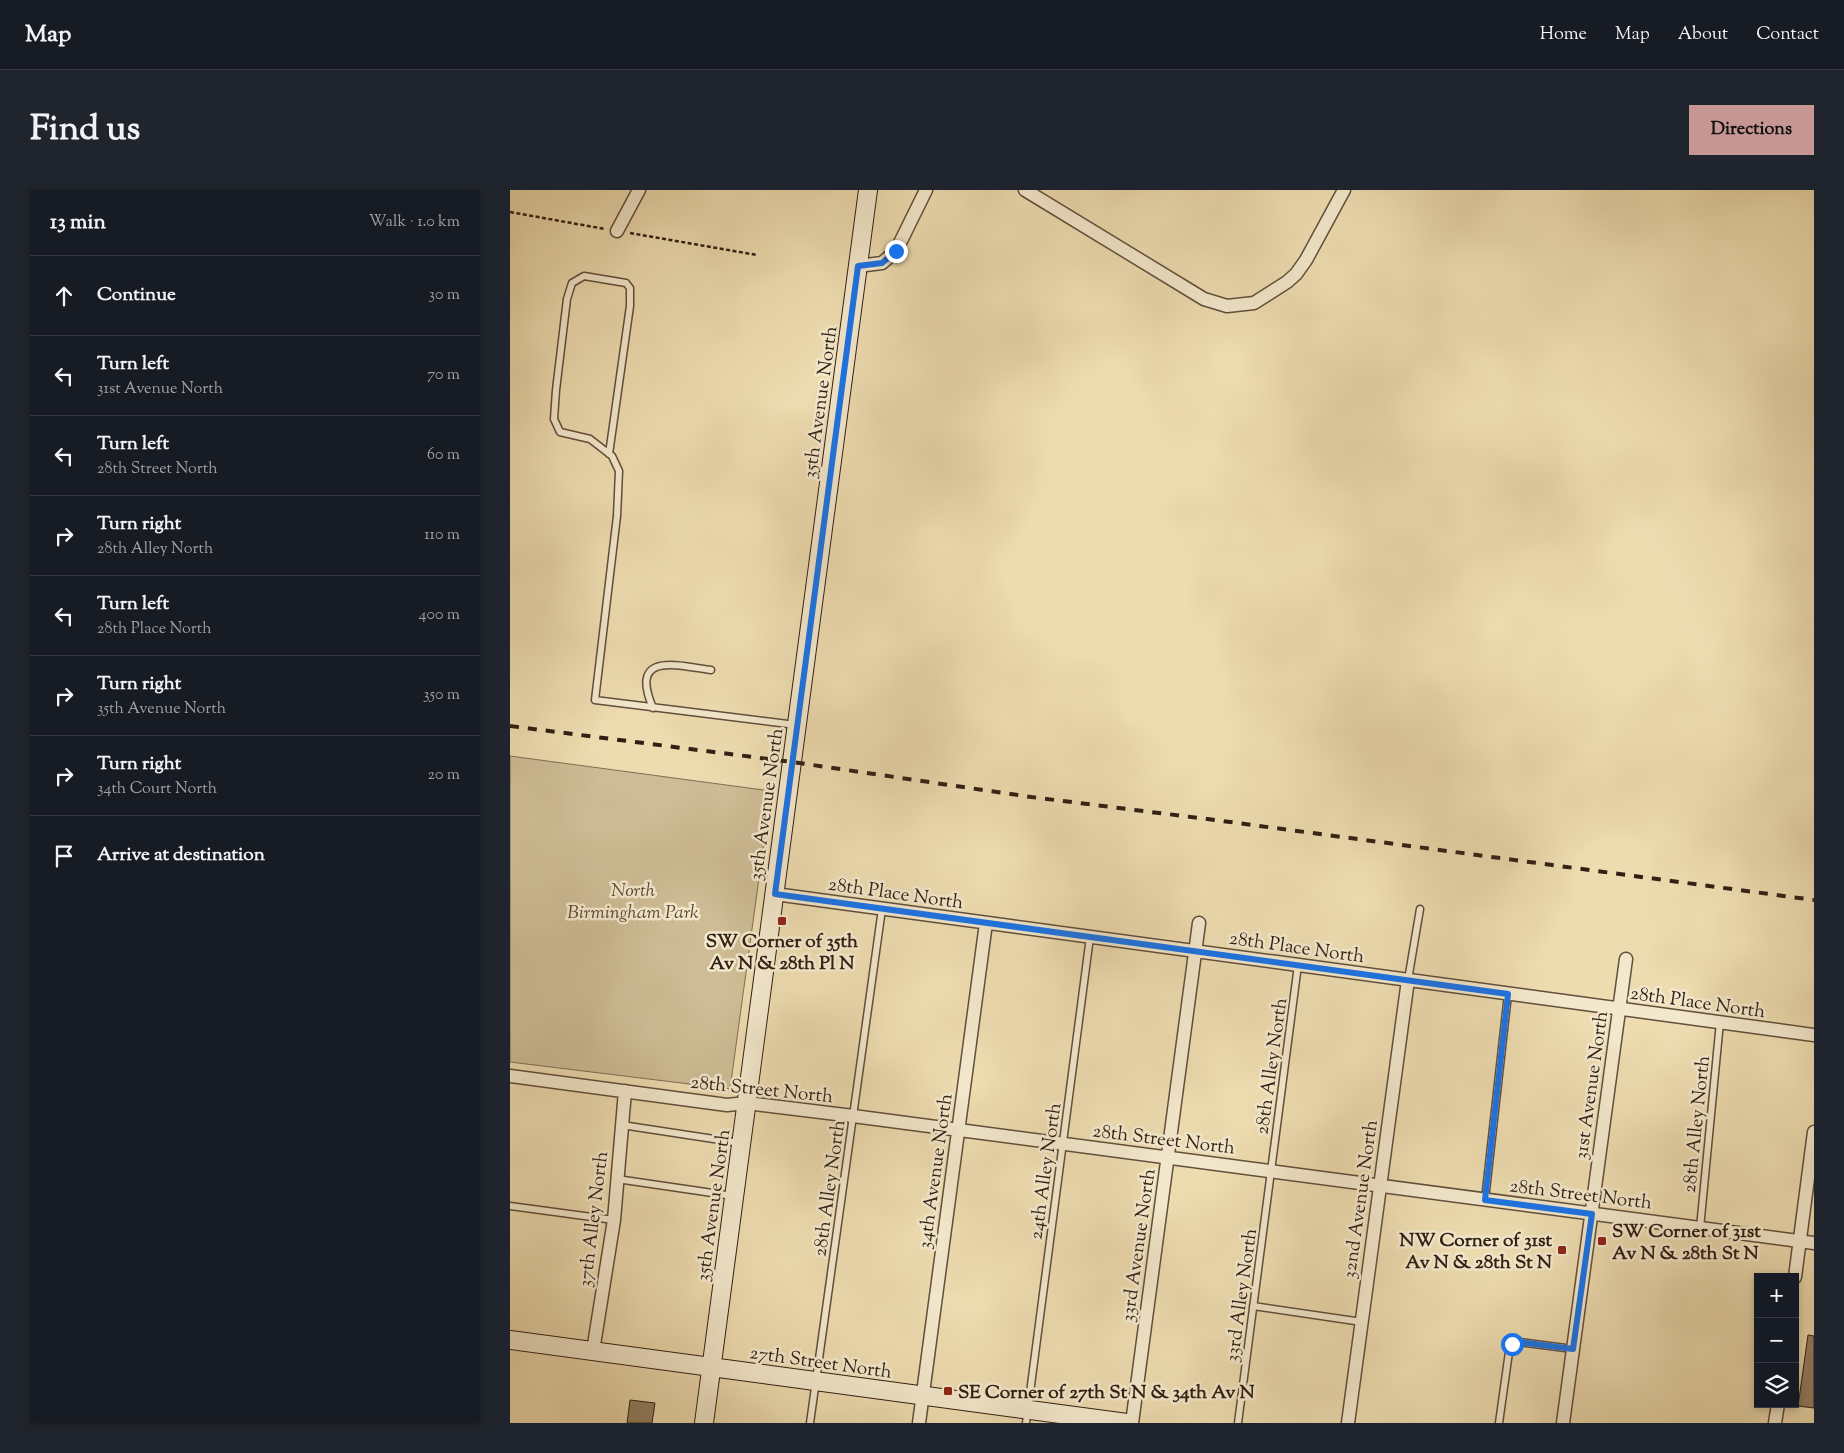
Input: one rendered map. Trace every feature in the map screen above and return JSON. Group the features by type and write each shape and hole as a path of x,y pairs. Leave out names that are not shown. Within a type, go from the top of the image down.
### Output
{"street":[{"path":"616,231 639,190"},
{"name":"35th Avenue North","path":"704,1423 868,190"},
{"path":"858,266 882,263 896,251 926,190"},
{"path":"1026,190 1204,299 1227,306 1254,303 1296,274 1306,260 1344,190"},
{"name":"28th Place North","path":"775,894 1814,1035"},
{"name":"34th Avenue North","path":"919,1423 986,923"},
{"name":"33rd Avenue North","path":"1132,1423 1199,923"},
{"name":"31st Avenue North","path":"1563,1423 1626,959"},
{"name":"32nd Avenue North","path":"1348,1423 1408,980"},
{"name":"28th Street North","path":"510,1076 727,1105 747,1103 853,1116 1814,1243"},
{"name":"37th Alley North","path":"593,1351 614,1220 625,1091"},
{"path":"1795,1273 1799,1241 1809,1206 1814,1132"},
{"name":"27th Street North","path":"510,1340 923,1396 1026,1416 1127,1423"},
{"path":"1775,1423 1777,1408"}],"lane":[{"path":"609,454 630,306 630,288 626,283 584,276 572,283 567,299 554,419 560,432 590,439 609,454 619,471 617,516 595,700 797,725"},
{"path":"653,708 646,688 647,674 652,669 659,666 676,666 711,670"},
{"name":"28th Alley North","path":"810,1423 882,909"},
{"path":"1408,980 1420,910"},
{"name":"24th Alley North","path":"1026,1416 1090,937"},
{"name":"28th Alley North","path":"1271,1171 1298,965"},
{"path":"1485,1200 1508,994"},
{"name":"28th Alley North","path":"1700,1228 1720,1022"},
{"path":"622,1126 741,1143"},
{"name":"33rd Alley North","path":"1238,1423 1271,1171"},
{"path":"617,1179 734,1196"},
{"path":"510,1206 614,1220"},
{"path":"1253,1306 1362,1322"},
{"path":"1499,1423 1509,1352 1512,1344 1519,1342 1573,1349"}],"path":[{"path":"510,212 757,255"}],"green space":[{"name":"North Birmingham Park","path":"510,756 771,791 730,1089 510,1062"}],"building":[{"path":"1808,1335 1814,1336 1814,1408 1799,1406"},
{"path":"630,1400 655,1403 652,1423 627,1423"}],"railway":[{"path":"510,726 792,762 1031,797 1814,900"}],"place":[{"name":"SW Corner of 35th Av N & 28th Pl N","path":"782,921"},
{"name":"SW Corner of 31st Av N & 28th St N","path":"1602,1241"},
{"name":"NW Corner of 31st Av N & 28th St N","path":"1562,1250"},
{"name":"SE Corner of 27th St N & 34th Av N","path":"948,1391"}],"route":[{"path":"896,251 877,265 858,266 775,894 1508,994 1485,1200 1592,1214 1573,1349 1519,1342 1512,1344"}]}
